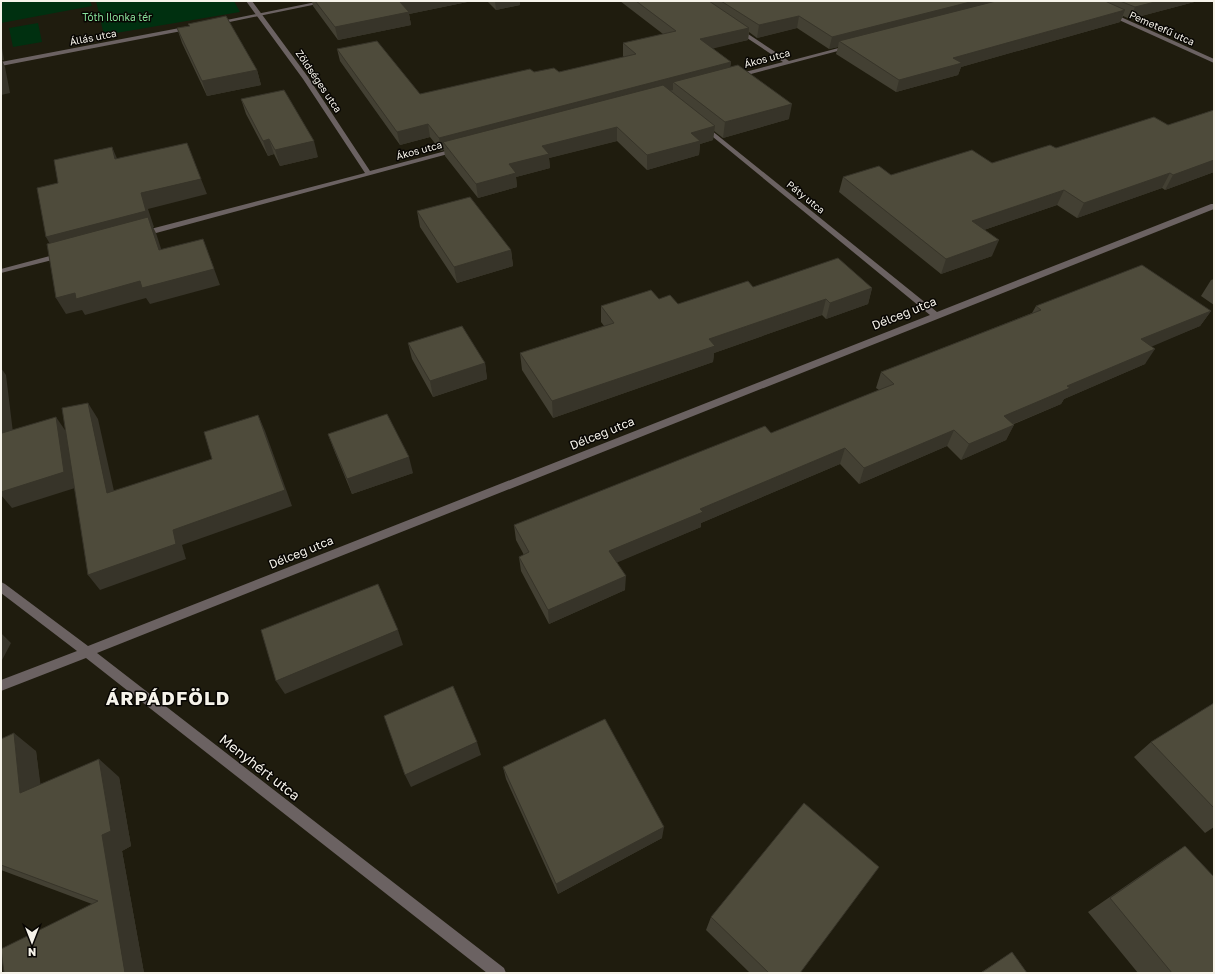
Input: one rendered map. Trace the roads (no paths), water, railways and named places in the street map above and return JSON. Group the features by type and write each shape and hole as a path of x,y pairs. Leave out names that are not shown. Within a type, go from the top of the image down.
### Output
{"street":[{"name":"Zöldséges utca","path":"249,1 306,78 369,174"},
{"path":"205,25 329,1"},
{"name":"Pemetefű utca","path":"1102,10 1214,61"},
{"path":"729,23 788,63"},
{"name":"Állás utca","path":"1,64 197,26"},
{"name":"Ákos utca","path":"730,78 858,45"},
{"name":"Páty utca","path":"695,120 935,315"},
{"name":"Ákos utca","path":"131,237 467,148"},
{"name":"Délceg utca","path":"1,686 935,315 1214,206"},
{"path":"1,271 70,253"},
{"name":"Menyhért utca","path":"1,587 87,652 499,973"}],"district":[{"name":"ÁRPÁDFÖLD","path":"168,697"}],"park label":[{"name":"Tóth Ilonka tér","path":"117,17"}]}
